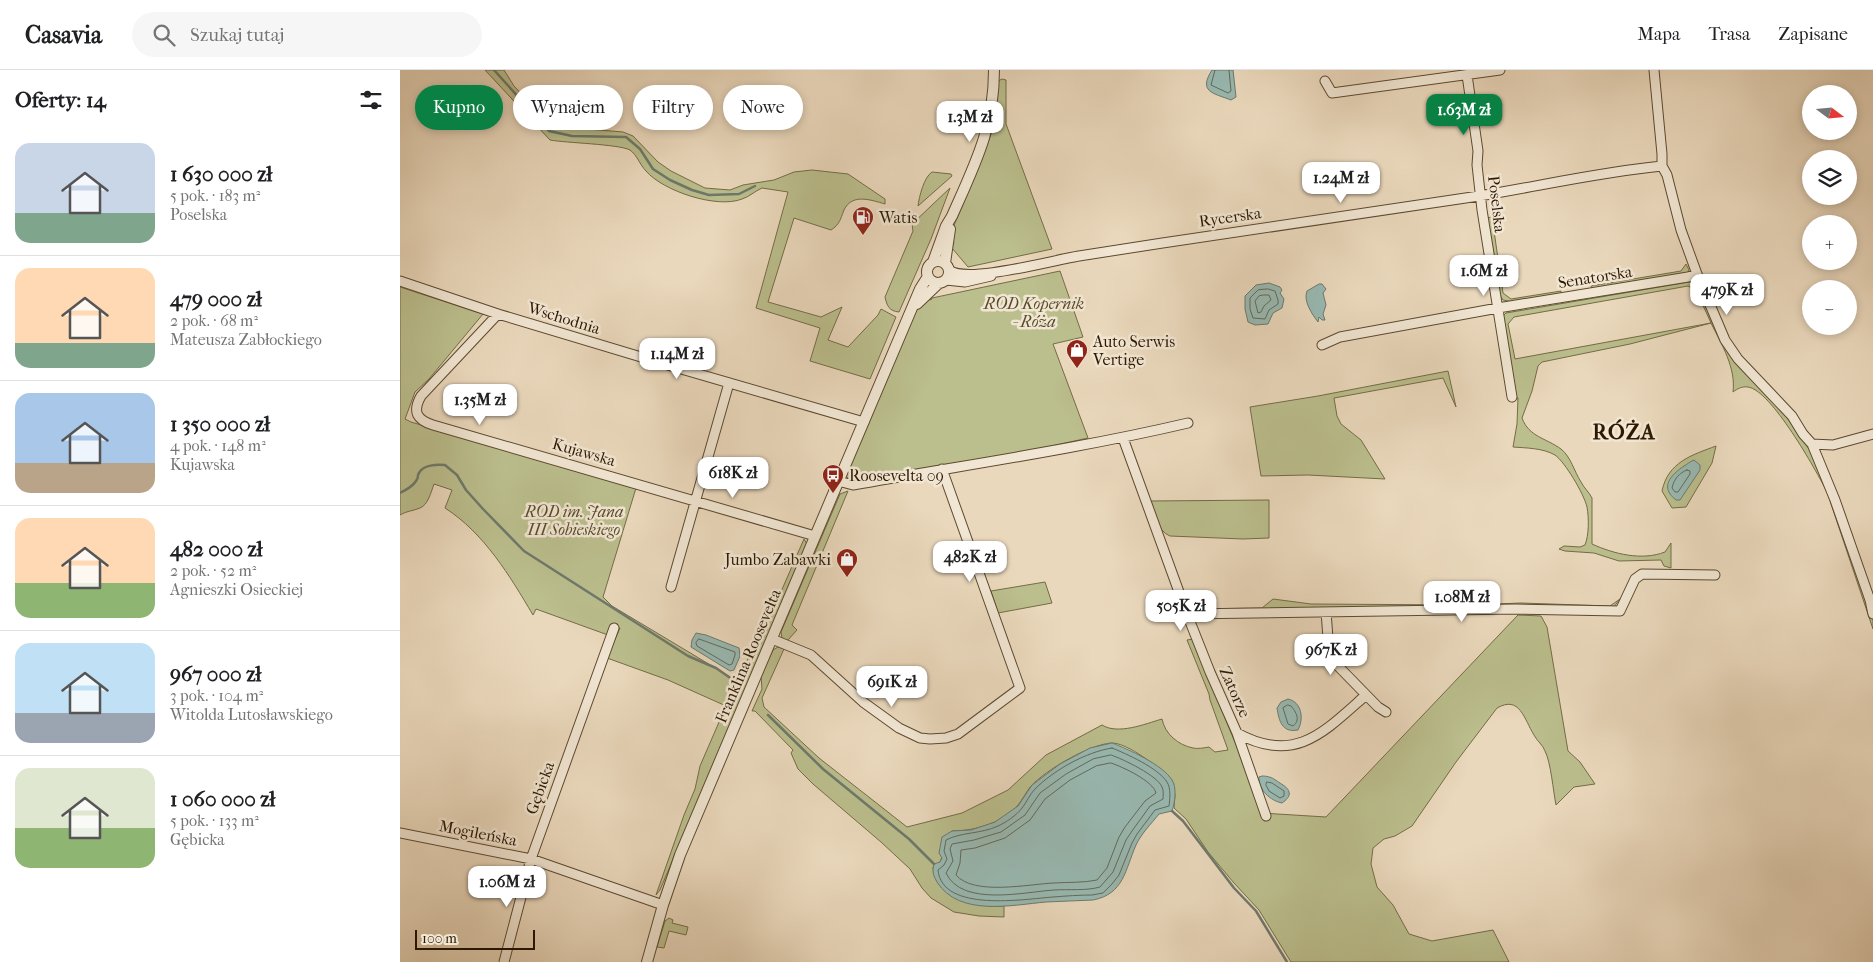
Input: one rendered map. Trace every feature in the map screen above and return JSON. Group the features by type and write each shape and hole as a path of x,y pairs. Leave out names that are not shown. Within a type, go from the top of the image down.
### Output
{"street":[{"path":"945,274 933,262 946,226 952,216 986,134 993,102 994,70"},
{"path":"1325,81 1332,93 1500,70"},
{"path":"1654,70 1662,166 1667,175 1681,230 1697,274 1732,351 1782,404 1812,444 1835,500 1870,600 1873,614"},
{"name":"Poselska","path":"1466,74 1478,152 1477,166 1482,210 1512,397"},
{"name":"Rycerska","path":"945,274 973,281 1000,272 1059,258 1662,166"},
{"path":"945,274 952,216"},
{"name":"Franklina Roosevelta","path":"647,962 663,905 680,855 920,289 927,278 928,268 933,262"},
{"path":"927,278 945,274"},
{"name":"Franklina Roosevelta","path":"911,311 945,274"},
{"name":"Senatorska","path":"1322,345 1340,337 1697,274"},
{"name":"Wschodnia","path":"400,282 498,314 864,422"},
{"name":"Kujawska","path":"498,314 421,396 416,404 416,412 420,419 433,425 816,536"},
{"path":"671,587 729,383"},
{"path":"838,482 853,485 1123,438 1188,423"},
{"path":"1812,444 1833,445 1873,434"},
{"name":"Zatorze","path":"1123,438 1187,614 1236,733 1266,816"},
{"path":"772,639 811,655 863,702 898,728 920,738 946,738 958,734 1020,688 942,469"},
{"path":"1187,614 1516,609 1620,611 1635,579 1642,574 1715,575"},
{"path":"1326,612 1329,651 1334,662 1378,707 1386,712"},
{"name":"Gębicka","path":"504,962 530,859 614,628"},
{"path":"1236,733 1275,746 1291,746 1320,734 1366,695"},
{"name":"Mogileńska","path":"400,833 530,859 663,905"}],"green space":[{"path":"485,70 504,70 513,85 513,100 503,89 503,85 499,85"},
{"name":"ROD Kopernik - Róża","path":"1006,80 1006,124 1052,249 968,267 952,248 954,242 948,240 989,140 995,122 998,81"},
{"path":"541,130 623,132 633,136 658,162 671,171 705,188 730,190 743,185 774,180 794,172 812,170 848,174 885,199 885,204 862,199 852,201 847,205 838,224 831,230 794,218 768,302 821,317 842,307 828,340 848,347 878,315 881,309 896,317 870,379 810,361 820,328 756,308 788,192 762,188 742,199 719,202 705,200 677,191 654,178 644,169 630,150 615,146 550,140"},
{"path":"932,172 951,174 952,176 918,206 924,183"},
{"path":"950,188 931,239 899,312 893,310 888,305 885,297 913,231 912,224"},
{"path":"1492,217 1503,293 1511,299 1561,291 1561,294 1513,302 1503,300 1499,294 1487,218"},
{"path":"1686,264 1689,270 1687,274 1592,290 1591,286 1681,271"},
{"path":"1060,271 1083,337 1053,344 1088,438 1029,451 859,480 851,481 846,476 915,313 925,297 931,300 932,298"},
{"path":"1689,282 1698,286 1726,349 1741,369 1776,402 1816,459 1873,610 1873,629 1827,492 1792,432 1758,391 1742,387 1733,392 1730,365 1724,348 1711,323 1630,344 1542,362 1538,366 1532,391 1522,418 1533,433 1564,452 1592,498 1592,544 1609,551 1647,556 1665,552 1671,543 1671,568 1664,566 1661,560 1619,561 1594,553 1559,549 1564,546 1580,547 1585,545 1588,526 1587,507 1574,479 1555,455 1540,450 1513,447 1517,424 1518,398 1515,398 1503,316 1506,313","holes":["1688,286 1696,290 1711,323 1515,359 1508,324 1514,317"]},
{"name":"ROD im. Jana III Sobieskiego","path":"400,287 483,314 429,379 415,392 405,419 636,488 603,597 612,606 737,681 780,594 804,539 807,544 660,890 656,895 695,789 700,766 726,706 668,680 607,658 620,628 612,625 608,635 536,609 533,615 495,556 472,530 445,508 452,490 434,484 429,498 423,506 400,515"},
{"path":"1448,371 1456,407 1443,378 1334,398 1337,416 1341,424 1361,440 1385,479 1308,475 1261,476 1250,407"},
{"path":"1716,446 1712,463 1686,507 1672,508 1662,491 1670,473 1682,461"},
{"path":"848,491 792,625 797,630 787,641 782,638 781,632 840,494"},
{"path":"1269,500 1269,538 1243,539 1170,536 1159,526 1149,501"},
{"path":"1045,582 1052,603 998,613 991,591"},
{"path":"1273,599 1311,604 1467,605 1521,603 1610,606 1620,599 1613,608 1194,609 1262,608"},
{"path":"1518,615 1541,616 1547,627 1568,751 1580,762 1595,784 1574,787 1556,805 1550,769 1544,749 1520,711 1511,704 1505,705 1497,708 1456,762 1412,826 1395,836 1384,839 1373,848 1371,864 1377,887 1393,905 1409,934 1432,941 1493,930 1509,962 1291,962 1259,910 1208,852 1186,819 1174,808 1175,795 1172,780 1134,751 1111,743 1080,753 1047,773 1031,786 1018,805 1005,817 979,828 952,831 940,862 933,867 935,878 949,894 960,899 982,905 1004,906 1004,917 954,912 931,898 910,869 813,784 798,769 791,753 793,750 755,711 752,711 762,689 761,676 773,650 778,647 784,649 762,698 764,707 819,758 907,827 962,813 1008,790 1046,755 1102,725 1108,728 1124,729 1162,719 1169,734 1187,747 1209,747 1215,752 1228,750 1209,694 1187,640 1193,639 1261,813 1326,817"},
{"path":"669,918 673,920 672,923 688,927 686,935 669,931 664,948 657,947 665,921"}],"water":[{"path":"1212,70 1233,70 1236,97 1231,100 1210,91 1207,83"},
{"path":"1269,283 1280,287 1282,290 1280,293 1284,299 1282,308 1273,313 1268,324 1255,325 1248,322 1245,296 1256,285"},
{"path":"1322,284 1326,289 1323,293 1326,305 1323,314 1325,320 1319,317 1318,322 1309,307 1306,295 1307,291"},
{"path":"1694,460 1700,465 1700,470 1680,500 1676,500 1668,490 1671,477"},
{"path":"696,633 739,648 740,656 734,670 730,671 691,647"},
{"path":"1288,699 1299,707 1301,712 1298,730 1288,730 1285,728 1279,717 1277,708 1281,702"},
{"path":"1112,743 1136,753 1161,769 1174,783 1175,795 1172,811 1159,814 1143,833 1122,880 1111,892 1093,900 987,906 959,900 947,893 937,882 933,869 934,864 940,862 942,858 939,853 942,837 952,831 971,830 995,822 1018,806 1032,785 1060,764 1090,748"},
{"path":"1259,777 1271,778 1286,787 1289,794 1282,803 1274,800 1263,790 1259,782"}],"waterway":[{"path":"494,70 549,131 572,136 626,137 640,149 653,169 670,180 709,195 739,194 755,186"},
{"path":"400,493 413,485 424,468 434,465 445,465 457,475 466,490 524,551 688,656 716,668 736,682"},
{"path":"768,715 823,769 909,839 934,864"},
{"path":"1172,811 1183,821 1234,888 1256,911 1287,962"}],"place":[{"name":"Watis","path":"863,236"},
{"name":"Auto Serwis Vertige","path":"1077,369"},
{"name":"Roosevelta 09","path":"833,494"},
{"name":"Jumbo Zabawki","path":"847,578"}],"district":[{"name":"RÓŻA","path":"1624,432"}]}
